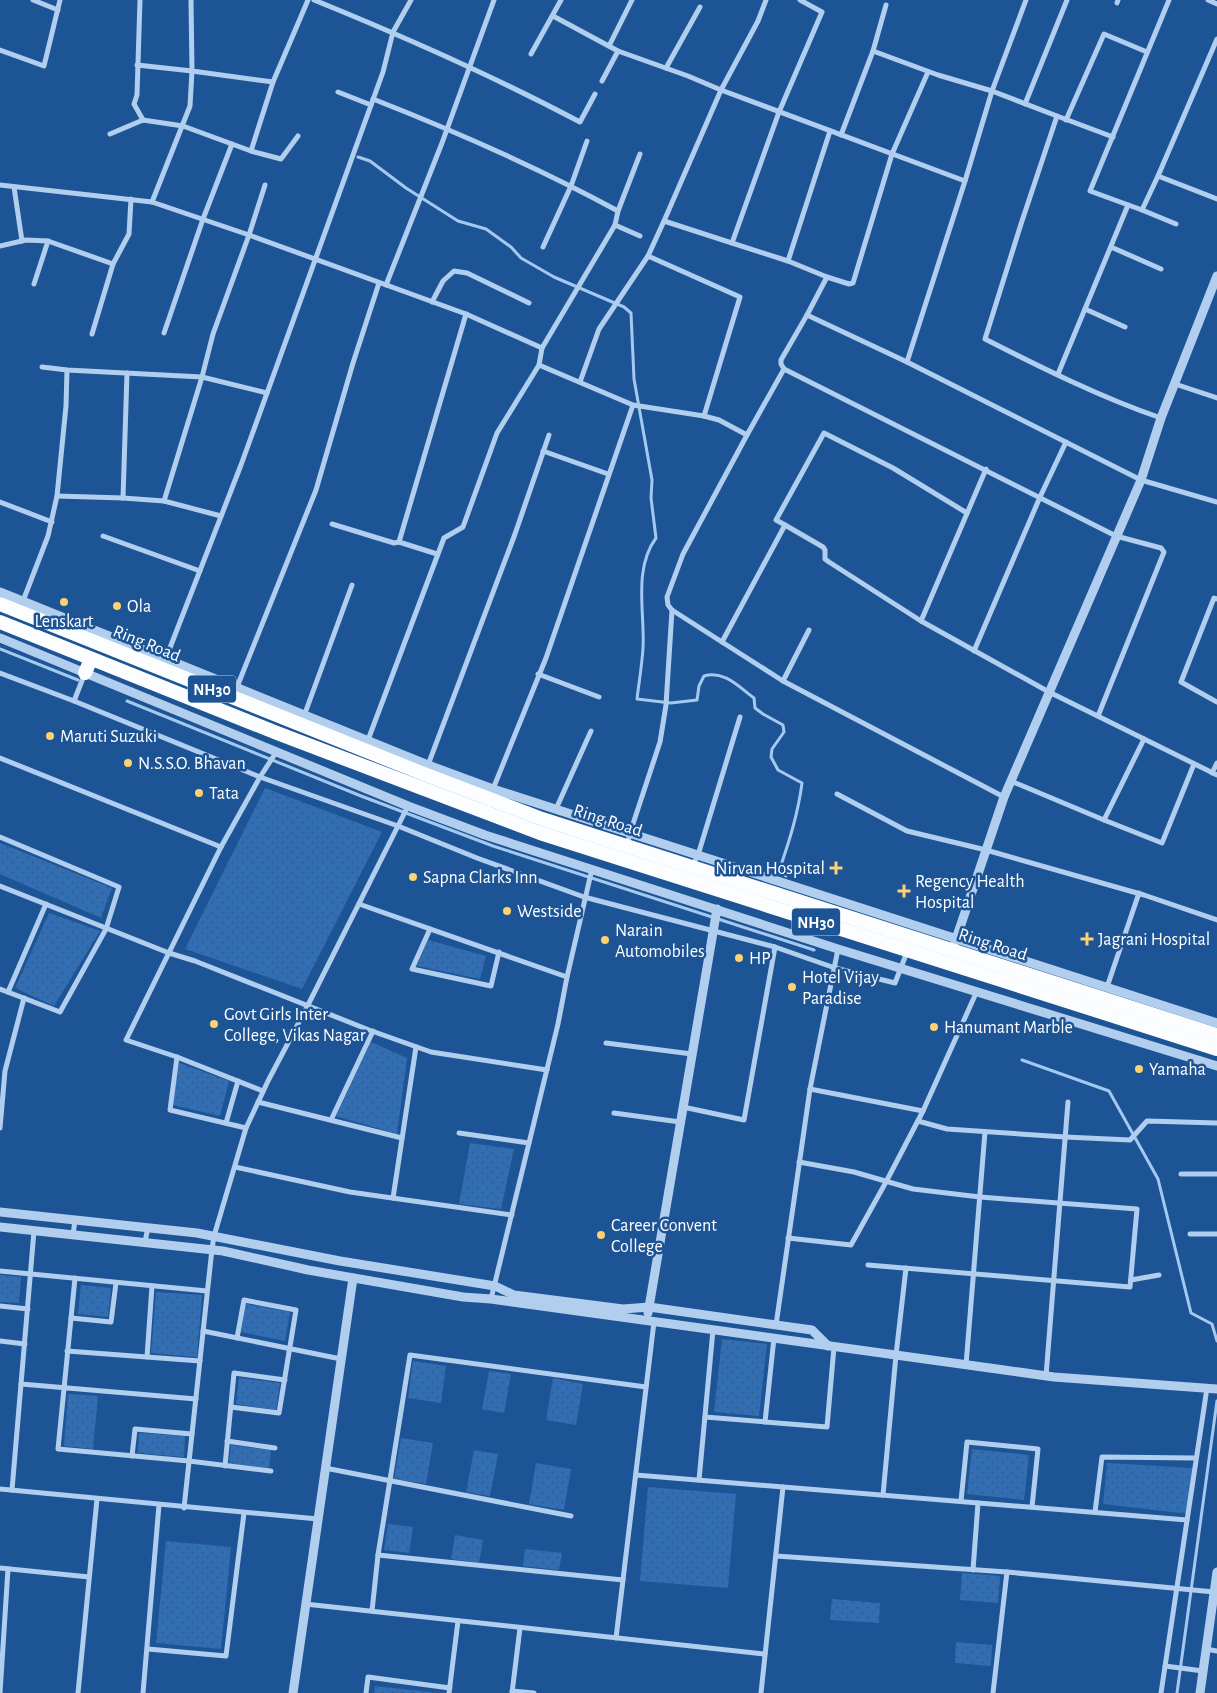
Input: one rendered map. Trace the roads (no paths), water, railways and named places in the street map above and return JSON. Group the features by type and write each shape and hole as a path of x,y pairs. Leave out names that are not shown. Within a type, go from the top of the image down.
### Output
{"highway":[{"name":"Ring Road","path":"0,604 302,719 426,769 542,819 628,840 695,861 952,951 1217,1049"},
{"name":"Ring Road","path":"0,622 286,736 540,834 907,951 952,951 1217,1035"},
{"path":"84,676 91,659"}],"street":[{"path":"33,0 58,10"},
{"path":"0,50 44,66 60,0"},
{"path":"140,0 134,104 143,120"},
{"path":"152,202 190,106 192,71 191,0"},
{"path":"251,151 273,82 308,0"},
{"path":"314,0 393,32 469,66 580,122 595,94"},
{"path":"166,658 267,393 383,72 393,32 411,0"},
{"path":"386,285 447,129 494,0"},
{"path":"531,54 561,0"},
{"path":"609,46 632,0"},
{"path":"580,382 599,329 648,256 721,90 758,21 766,0"},
{"path":"732,243 779,112 822,12 800,0"},
{"path":"907,362 992,91 1026,0"},
{"path":"1025,104 1067,0"},
{"path":"1169,0 1090,191 1176,224"},
{"path":"1208,0 1217,4"},
{"path":"841,136 873,51 886,5"},
{"path":"666,68 700,7"},
{"path":"553,16 618,52 666,68 841,136 965,181"},
{"path":"1066,120 1104,34 1147,52"},
{"path":"1142,210 1217,39"},
{"path":"873,51 928,72 992,91 1112,137"},
{"path":"602,81 618,52"},
{"path":"137,65 273,82"},
{"path":"664,221 788,261 827,277 850,284 853,283 892,154 928,72"},
{"path":"338,92 447,129 571,186 618,211"},
{"path":"1057,116 985,339 1024,359 1140,411 1161,418"},
{"path":"110,134 143,120 183,126 251,151 281,158 298,136"},
{"path":"788,261 830,131"},
{"path":"543,247 571,186 587,141"},
{"path":"164,333 203,219 232,144"},
{"path":"368,740 444,538 463,527 497,433 538,365 542,348 616,226 618,211 640,154"},
{"path":"1158,176 1217,199"},
{"path":"0,185 152,202 249,235 466,314 542,348"},
{"path":"164,501 202,377 213,334 266,185"},
{"path":"14,187 22,241"},
{"path":"92,334 113,264 128,234 131,199"},
{"path":"1058,374 1128,205"},
{"path":"616,226 640,236"},
{"path":"0,246 22,241 48,241 113,264"},
{"path":"34,284 48,241"},
{"path":"1111,247 1161,269"},
{"path":"648,256 740,297 704,416"},
{"path":"432,302 443,281 454,271 467,273 529,303"},
{"path":"942,980 1004,797 1141,480 1161,418 1217,276"},
{"path":"827,277 781,360 784,369 1116,536 1160,548 1164,552 1098,716"},
{"path":"238,687 316,490 353,363 379,283"},
{"path":"1085,309 1125,328"},
{"path":"399,542 466,314"},
{"path":"807,315 907,362 1141,480 1217,502"},
{"path":"538,365 633,405 704,416 719,420 747,435"},
{"path":"42,367 202,377 267,393"},
{"path":"784,369 683,554 667,597 668,605 672,610 783,681 1004,797"},
{"path":"23,601 52,522 57,496 67,370"},
{"path":"122,498 127,373"},
{"path":"1175,384 1217,398"},
{"path":"493,789 546,658 633,405"},
{"path":"967,513 893,468 824,433 776,520 823,547 825,559 829,562 920,620 974,651 1049,692 1215,774 1217,762"},
{"path":"426,769 515,534 549,435"},
{"path":"974,651 1040,497 1066,442"},
{"path":"543,451 608,474"},
{"path":"920,620 986,470"},
{"path":"57,496 164,501 221,516"},
{"path":"0,502 52,522"},
{"path":"332,524 437,554"},
{"path":"722,642 785,525"},
{"path":"103,536 200,571"},
{"path":"302,719 352,585"},
{"path":"0,592 238,687 302,719 368,740 426,769 556,809 628,840 660,742 666,705 672,610"},
{"path":"1217,599 1214,598 1181,682 1217,702"},
{"path":"783,681 809,630"},
{"path":"0,638 84,676 407,807 715,920 775,947 835,968 895,983 907,951"},
{"path":"0,673 260,777 398,826 477,858 586,896 715,920 838,949 1217,1066"},
{"path":"538,674 599,697"},
{"path":"74,701 84,676"},
{"path":"695,861 740,717"},
{"path":"556,809 591,731"},
{"path":"1104,820 1144,739"},
{"path":"263,1091 126,1040 221,847 260,777 276,753"},
{"path":"0,758 221,847"},
{"path":"1011,781 1162,843 1194,764"},
{"path":"837,794 907,831 986,850 1140,894 1217,920"},
{"path":"184,1508 214,1236 246,1128 407,807"},
{"path":"0,837 119,887 106,929 60,1012 0,989"},
{"path":"491,1299 547,1070 591,874"},
{"path":"0,886 106,929 169,953 195,960 416,1047 431,1052 547,1070"},
{"path":"1107,987 1140,894"},
{"path":"8,992 46,904"},
{"path":"359,904 567,977"},
{"path":"616,1638 646,1387 650,1322 649,1308 715,920"},
{"path":"430,929 412,969 491,986 499,952"},
{"path":"683,1107 744,1120 775,947"},
{"path":"776,1325 810,1090 838,949"},
{"path":"952,951 1107,987 1217,1023"},
{"path":"788,1238 851,1245 918,1122 977,991"},
{"path":"0,1128 2,1071 24,998"},
{"path":"331,1120 373,1031"},
{"path":"606,1043 692,1054"},
{"path":"393,1198 416,1047"},
{"path":"177,1058 170,1110 246,1128"},
{"path":"226,1123 238,1082"},
{"path":"810,1090 923,1110"},
{"path":"258,1102 402,1138"},
{"path":"1046,1376 1068,1102"},
{"path":"614,1114 680,1122"},
{"path":"918,1122 948,1129 1065,1138 1130,1140 1147,1121 1217,1123"},
{"path":"966,1365 985,1132"},
{"path":"459,1133 529,1143"},
{"path":"799,1162 854,1172 914,1189 980,1197 1138,1209 1130,1287 868,1265"},
{"path":"235,1167 350,1192 512,1215"},
{"path":"1181,1174 1217,1174"},
{"path":"0,1212 148,1227 214,1236 340,1261 495,1286 514,1295 624,1309 649,1308 812,1330 831,1346"},
{"path":"73,1234 75,1220"},
{"path":"0,1227 212,1249 353,1278 463,1297 491,1299 1046,1376 1212,1388 1195,1458 1178,1588 1161,1693"},
{"path":"145,1242 148,1227"},
{"path":"12,1490 34,1231"},
{"path":"1190,1234 1217,1234"},
{"path":"883,1495 906,1268"},
{"path":"0,1271 207,1292"},
{"path":"1131,1280 1159,1275"},
{"path":"75,1278 58,1449 189,1461 271,1471"},
{"path":"293,1693 353,1278"},
{"path":"71,1318 112,1322 116,1282"},
{"path":"147,1357 152,1286"},
{"path":"231,1406 279,1414 296,1310 244,1300 237,1338"},
{"path":"0,1306 28,1309"},
{"path":"699,1480 713,1330"},
{"path":"203,1331 341,1359"},
{"path":"765,1422 774,1338"},
{"path":"0,1341 25,1344"},
{"path":"705,1417 827,1427 831,1346"},
{"path":"67,1351 200,1361"},
{"path":"372,1612 378,1555 410,1355 646,1387"},
{"path":"225,1466 234,1373 285,1380"},
{"path":"21,1384 196,1399"},
{"path":"132,1456 135,1429 192,1434"},
{"path":"227,1441 274,1448"},
{"path":"961,1501 967,1442 1038,1449 1032,1507"},
{"path":"1095,1512 1102,1457 1195,1458"},
{"path":"325,1468 571,1516"},
{"path":"636,1475 1187,1520"},
{"path":"761,1693 783,1487"},
{"path":"0,1489 184,1508 318,1519"},
{"path":"78,1693 96,1499"},
{"path":"973,1570 978,1502"},
{"path":"143,1693 159,1505"},
{"path":"148,1649 226,1656 244,1513"},
{"path":"378,1555 623,1580"},
{"path":"776,1556 1007,1572 1214,1592"},
{"path":"0,1568 89,1577"},
{"path":"0,1693 2,1638 8,1569"},
{"path":"993,1693 1007,1572"},
{"path":"1200,1693 1217,1572"},
{"path":"305,1604 765,1654"},
{"path":"366,1693 368,1677 449,1690 458,1621"},
{"path":"520,1628 512,1692 534,1693"},
{"path":"1206,1649 1217,1651"},
{"path":"1165,1666 1203,1672"}],"waterway":[{"path":"358,157 370,161 406,188 458,221 486,229 511,247 521,258 554,277 624,307 631,313 634,379 652,480 651,498 656,538 649,550 642,577 643,648 637,699 671,703 697,700 699,686 704,676 718,675 725,677 754,698 755,708 783,725 784,732 772,749 771,757 778,770 802,783 793,828 779,871 786,876"},
{"path":"0,649 78,680"},
{"path":"127,701 361,796 493,846 814,950"},
{"path":"1022,1060 1109,1091 1158,1179 1191,1313 1212,1324 1217,1341"},
{"path":"1177,1693 1217,1401"}],"place":[{"name":"Lenskart","path":"64,602"},
{"name":"Ola","path":"117,606"},
{"name":"Maruti Suzuki","path":"50,736"},
{"name":"N.S.S.O. Bhavan","path":"128,763"},
{"name":"Tata","path":"199,793"},
{"name":"Nirvan Hospital","path":"836,868"},
{"name":"Sapna Clarks Inn","path":"413,877"},
{"name":"Regency Health Hospital","path":"904,891"},
{"name":"Westside","path":"507,911"},
{"name":"Jagrani Hospital","path":"1087,939"},
{"name":"Narain Automobiles","path":"605,940"},
{"name":"HP","path":"739,958"},
{"name":"Hotel Vijay Paradise","path":"792,987"},
{"name":"Govt Girls Inter College, Vikas Nagar","path":"214,1024"},
{"name":"Hanumant Marble","path":"934,1027"},
{"name":"Yamaha","path":"1139,1069"},
{"name":"Career Convent College","path":"601,1235"}]}
